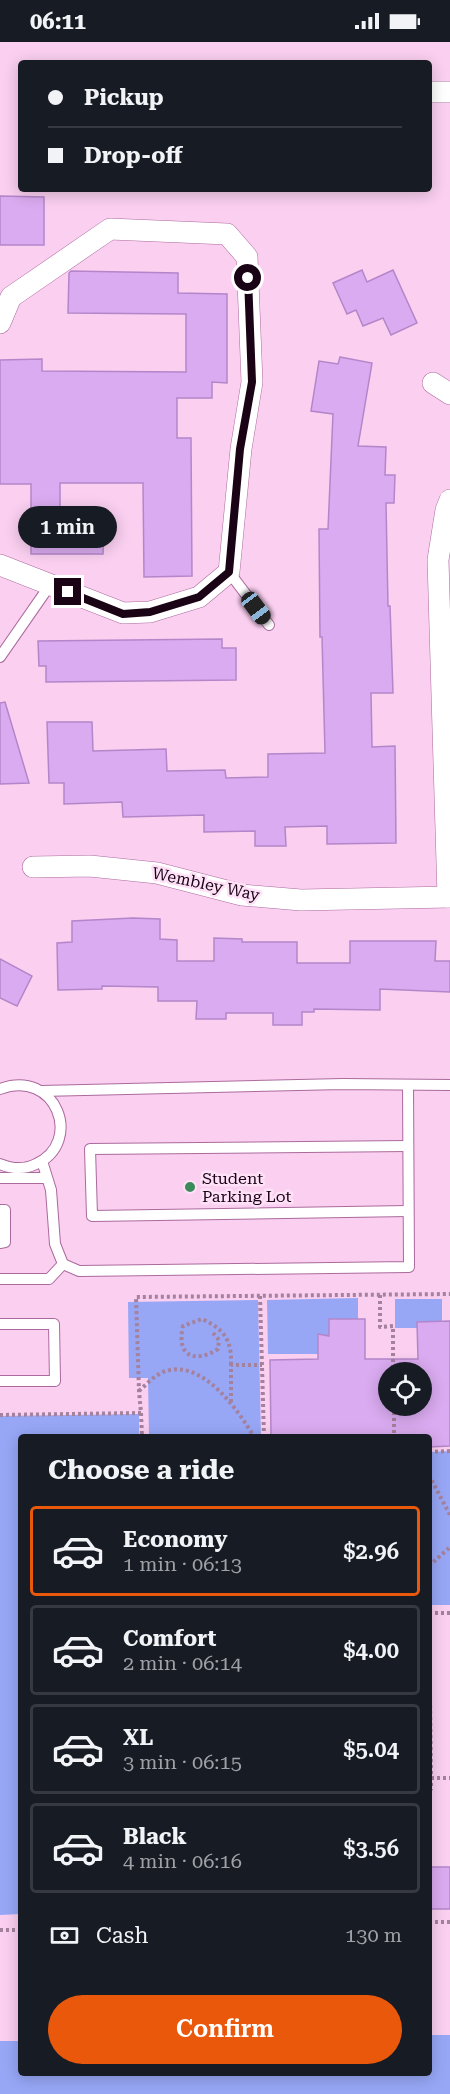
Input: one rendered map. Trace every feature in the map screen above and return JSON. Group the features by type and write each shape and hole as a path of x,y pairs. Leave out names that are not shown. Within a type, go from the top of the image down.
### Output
{"street":[{"path":"432,92 450,92"},
{"path":"0,323 11,297 110,230 227,234 247,257 252,382 240,449 229,572 199,597 150,612 123,614 0,565"},
{"path":"449,897 445,627 438,560 446,510 450,500"},
{"name":"Wembley Way","path":"33,867 90,866 157,873 242,894 301,900 449,897"}],"lane":[{"path":"229,572 269,625"},
{"path":"0,657 50,585"},
{"path":"0,1089 15,1084 28,1085 41,1091 51,1100 58,1112 61,1125 59,1139 42,1161 30,1167 16,1168 0,1164"},
{"path":"41,1091 343,1084 450,1085"},
{"path":"42,1161 51,1190 56,1244 63,1264 79,1271 409,1267 408,1085"},
{"path":"408,1146 90,1149 92,1216 408,1211"},
{"path":"0,1178 46,1178"},
{"path":"0,1210 5,1210 5,1242 0,1243"},
{"path":"0,1279 49,1278 63,1264"},
{"path":"0,1324 54,1324 55,1381 0,1381"}],"path":[{"path":"142,1434 136,1297 450,1294"},
{"path":"380,1295 380,1327 393,1326 393,1362"},
{"path":"260,1296 264,1434"},
{"path":"213,1333 219,1340 218,1349 201,1357 191,1356 181,1345 183,1326 193,1321 202,1319 223,1332 231,1352 231,1403"},
{"path":"231,1365 262,1365"},
{"path":"139,1391 155,1376 169,1370 185,1370 196,1374 231,1403 252,1434"},
{"path":"0,1415 141,1413"},
{"path":"394,1416 394,1434"},
{"path":"432,1452 450,1451"},
{"path":"432,1481 450,1515"},
{"path":"432,1563 450,1546"},
{"path":"432,1614 450,1613"},
{"path":"432,1778 450,1778"},
{"path":"432,1923 450,1922"},
{"path":"0,1930 18,1930"}],"shaded area":[{"path":"358,1298 358,1319 329,1319 329,1336 318,1335 318,1354 268,1354 267,1300"},
{"path":"395,1299 442,1299 442,1321 418,1322 417,1328 395,1328"},
{"path":"258,1300 261,1434 149,1434 148,1378 129,1378 128,1302"},
{"path":"139,1414 139,1434 18,1434 18,1914 0,1915 0,1416"},
{"path":"450,1451 450,1605 432,1605 432,1452"},
{"path":"432,2035 450,2035 450,2094 0,2094 0,2041 18,2041 18,2076 432,2076"}],"building":[{"path":"0,196 44,197 44,245 0,245"},
{"path":"362,270 367,282 393,270 417,323 391,335 383,318 363,326 356,310 347,314 333,283"},
{"path":"71,271 178,273 178,293 227,294 227,383 212,382 212,398 177,398 177,438 191,438 192,576 144,577 143,483 60,483 60,523 104,523 103,554 31,554 31,484 0,484 0,360 42,359 42,371 186,372 186,314 68,313 69,273"},
{"path":"340,357 372,363 358,446 386,447 385,475 395,475 394,503 386,503 393,693 371,693 372,747 395,746 396,843 327,844 327,826 285,827 286,846 255,846 255,831 204,832 204,815 123,817 122,802 64,804 64,783 49,783 47,722 92,722 93,751 166,749 167,771 225,770 226,778 268,777 268,754 325,753 322,637 320,637 319,529 328,529 333,414 311,411 319,361 338,364"},
{"path":"222,639 222,648 236,648 236,680 46,682 46,666 39,666 38,641"},
{"path":"5,702 29,783 0,784 0,703"},
{"path":"160,919 160,939 177,940 177,961 214,961 214,938 242,939 242,942 297,942 297,963 350,963 350,941 436,941 435,961 450,961 450,992 380,989 380,1010 314,1009 314,1012 302,1012 302,1025 273,1025 273,1013 226,1013 226,1019 196,1019 197,1001 158,1001 158,987 102,986 102,989 58,990 57,943 72,942 72,921"},
{"path":"0,959 32,976 17,1006 0,998"},
{"path":"329,1319 365,1319 365,1359 418,1359 417,1322 450,1321 450,1446 432,1447 432,1434 271,1434 270,1360 318,1359 318,1334 329,1336"},
{"path":"432,1867 450,1867 450,1909 432,1909"}],"place":[{"name":"Student Parking Lot","path":"190,1187"}],"route":[{"path":"68,592 123,614 150,612 199,597 229,572 240,449 252,382 248,278"}]}
